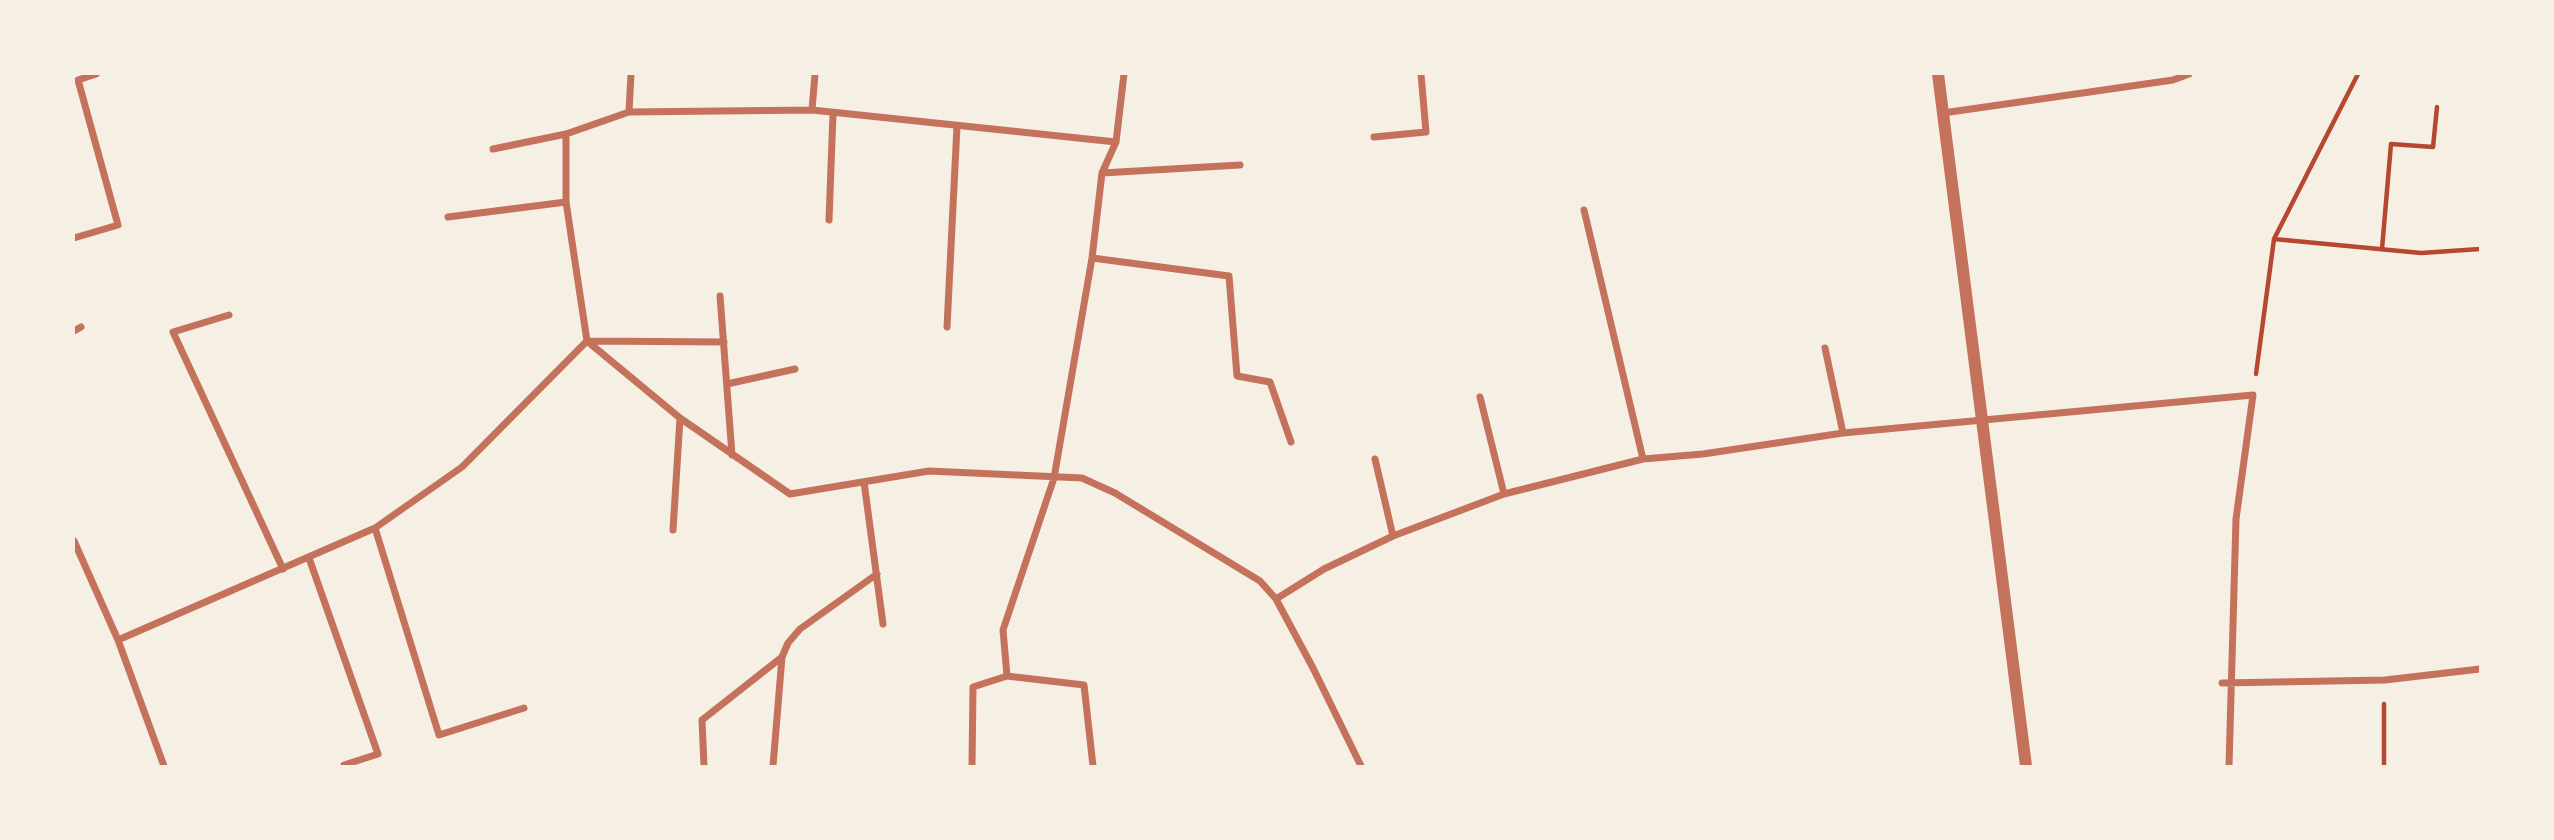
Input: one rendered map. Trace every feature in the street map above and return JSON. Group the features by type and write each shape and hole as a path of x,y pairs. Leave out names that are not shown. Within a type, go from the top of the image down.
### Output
{"street":[{"path":"74,237 118,225 76,80 96,74"},
{"path":"629,112 631,74"},
{"path":"813,110 815,74"},
{"path":"1007,676 1003,631 1054,478 1092,258 1102,173 1116,142 1124,74"},
{"path":"1374,137 1426,132 1421,74"},
{"path":"1938,74 2026,766"},
{"path":"1943,113 2174,80 2189,74"},
{"path":"493,149 566,134 629,112 813,110 1116,142"},
{"path":"829,220 833,114"},
{"path":"947,327 957,126"},
{"path":"566,134 566,202 587,341 680,418 790,494 929,471 1082,478 1115,494 1260,581 1276,599 1361,766"},
{"path":"1102,173 1240,165"},
{"path":"448,217 566,202"},
{"path":"1584,210 1643,459"},
{"path":"1092,258 1229,276 1237,376 1270,382 1291,442"},
{"path":"720,296 733,455"},
{"path":"229,315 173,332 283,569"},
{"path":"118,640 375,528 462,467 587,341 723,342"},
{"path":"1825,348 1843,433"},
{"path":"727,384 795,369"},
{"path":"1276,599 1324,569 1393,536 1504,494 1643,459 1703,454 1843,433 2253,395 2236,519 2229,766"},
{"path":"1480,397 1504,494"},
{"path":"673,530 680,418"},
{"path":"1375,459 1393,536"},
{"path":"864,482 883,624"},
{"path":"375,528 439,735 524,708"},
{"path":"74,541 118,640 164,766"},
{"path":"309,558 378,754 344,765"},
{"path":"773,766 782,657 788,643 800,629 877,574"},
{"path":"704,766 702,720 782,657"},
{"path":"2222,683 2385,680 2480,669"},
{"path":"972,766 973,687 1007,676 1084,685 1093,766"}],"path":[{"path":"2253,395 2274,239 2358,74"},
{"path":"2382,249 2391,144 2433,147 2437,107"},
{"path":"2274,239 2421,253 2480,248"},
{"path":"2384,766 2385,680"}]}
